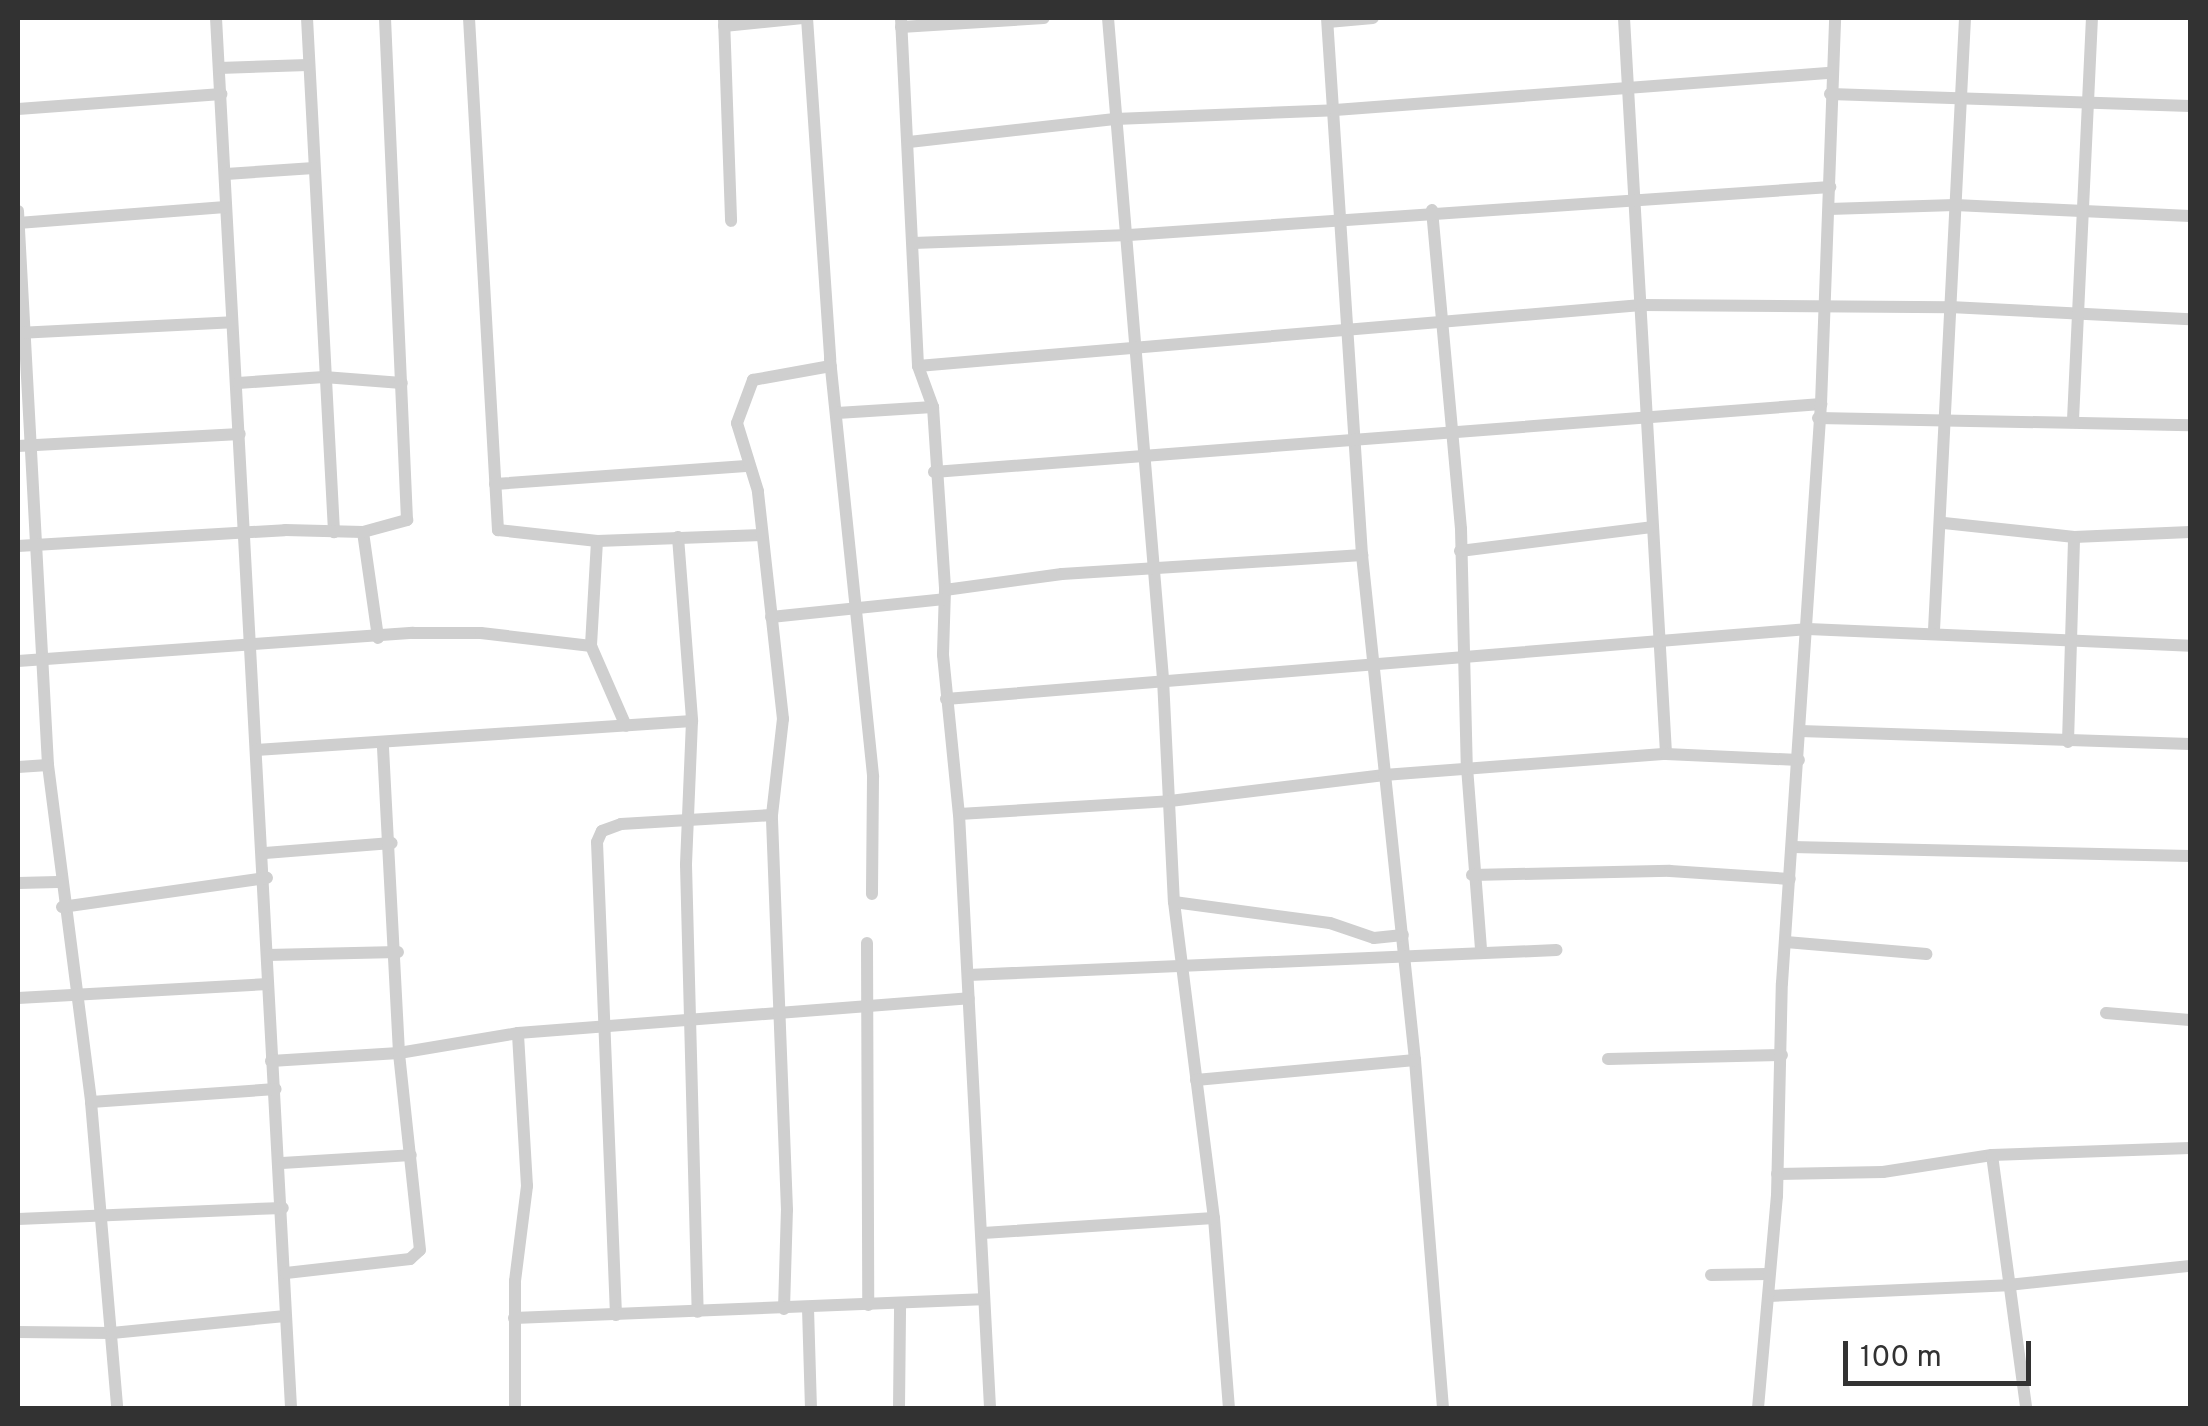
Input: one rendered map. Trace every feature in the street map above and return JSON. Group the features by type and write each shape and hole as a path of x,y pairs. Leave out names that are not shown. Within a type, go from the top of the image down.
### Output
{"street":[{"path":"216,18 238,383 240,532 267,878 271,1061 282,1163 291,1408"},
{"path":"307,18 334,532"},
{"path":"18,546 240,532 363,532 397,526 409,514 385,18"},
{"path":"469,18 500,532 598,541 762,535"},
{"path":"731,222 724,22 805,18 831,366 873,777 872,894"},
{"path":"990,1408 959,814 946,699 933,407 918,366 901,22 1044,18"},
{"path":"1108,18 1163,680 1174,902 1214,1218 1229,1408"},
{"path":"1373,18 1328,20 1358,442 1362,556 1415,1060 1443,1408"},
{"path":"1624,18 1666,754"},
{"path":"1758,1408 1777,1174 1786,942 1808,629 1835,18"},
{"path":"1934,630 1944,523 1957,100 1965,18"},
{"path":"2073,420 2091,104 2092,18"},
{"path":"219,68 308,65"},
{"path":"909,142 1115,119 1335,110 1626,84 1831,74"},
{"path":"18,109 221,94"},
{"path":"1830,94 2190,106"},
{"path":"226,174 314,168"},
{"path":"913,243 1128,235 1342,216 1830,187"},
{"path":"1829,209 1955,205 2190,216"},
{"path":"18,223 225,207"},
{"path":"1432,210 1460,551 1472,875 1481,950"},
{"path":"18,212 23,446 48,765 72,995 91,1102 96,1214 117,1408"},
{"path":"918,366 1443,325 1641,305 1950,306 2190,319"},
{"path":"20,333 232,322"},
{"path":"784,1309 781,1013 772,815 783,719 762,535 738,423 746,388 764,375 831,366"},
{"path":"238,383 324,377 402,384"},
{"path":"837,413 933,407"},
{"path":"934,472 1451,436 1644,416 1820,411 1948,420 2073,420 2190,426"},
{"path":"23,446 240,434"},
{"path":"495,484 749,466"},
{"path":"1944,523 2074,537 2190,532"},
{"path":"1460,551 1652,527"},
{"path":"363,532 378,638"},
{"path":"678,537 692,721 687,818 698,1312"},
{"path":"2068,742 2074,537"},
{"path":"598,541 591,646 626,726"},
{"path":"771,617 857,609 1152,567 1362,556"},
{"path":"946,699 1376,667 1462,654 1662,644 1808,629 1934,630 2190,646"},
{"path":"18,660 248,643 480,632 591,646"},
{"path":"256,750 692,721"},
{"path":"1800,732 2190,744"},
{"path":"286,1273 416,1256 422,1244 398,1053 398,952 382,742"},
{"path":"959,814 1170,802 1384,775 1666,754 1800,760"},
{"path":"18,766 48,765"},
{"path":"616,1315 602,1028 602,831 687,818 772,815"},
{"path":"265,853 392,843"},
{"path":"1792,847 2190,856"},
{"path":"1472,875 1670,871 1790,879"},
{"path":"62,908 267,878"},
{"path":"18,883 58,882"},
{"path":"1174,902 1330,923 1374,938 1403,934"},
{"path":"867,942 868,1305"},
{"path":"1786,942 1926,954"},
{"path":"968,975 1182,967 1404,952 1556,950"},
{"path":"268,955 398,952"},
{"path":"18,998 268,984"},
{"path":"271,1061 398,1053 518,1033 969,998"},
{"path":"2106,1014 2190,1020"},
{"path":"518,1033 526,1186 514,1318 514,1408 532,1408"},
{"path":"1608,1059 1782,1055"},
{"path":"1196,1080 1415,1060"},
{"path":"91,1102 276,1089"},
{"path":"1777,1174 1884,1172 1992,1155 2190,1148"},
{"path":"282,1163 411,1154"},
{"path":"1992,1155 2026,1408"},
{"path":"18,1219 282,1208"},
{"path":"982,1233 1214,1218"},
{"path":"1768,1296 2008,1285 2190,1266"},
{"path":"1711,1275 1767,1274"},
{"path":"514,1318 900,1306 982,1299"},
{"path":"898,1408 900,1306"},
{"path":"808,1308 810,1408"},
{"path":"18,1332 112,1334 285,1316"}]}
